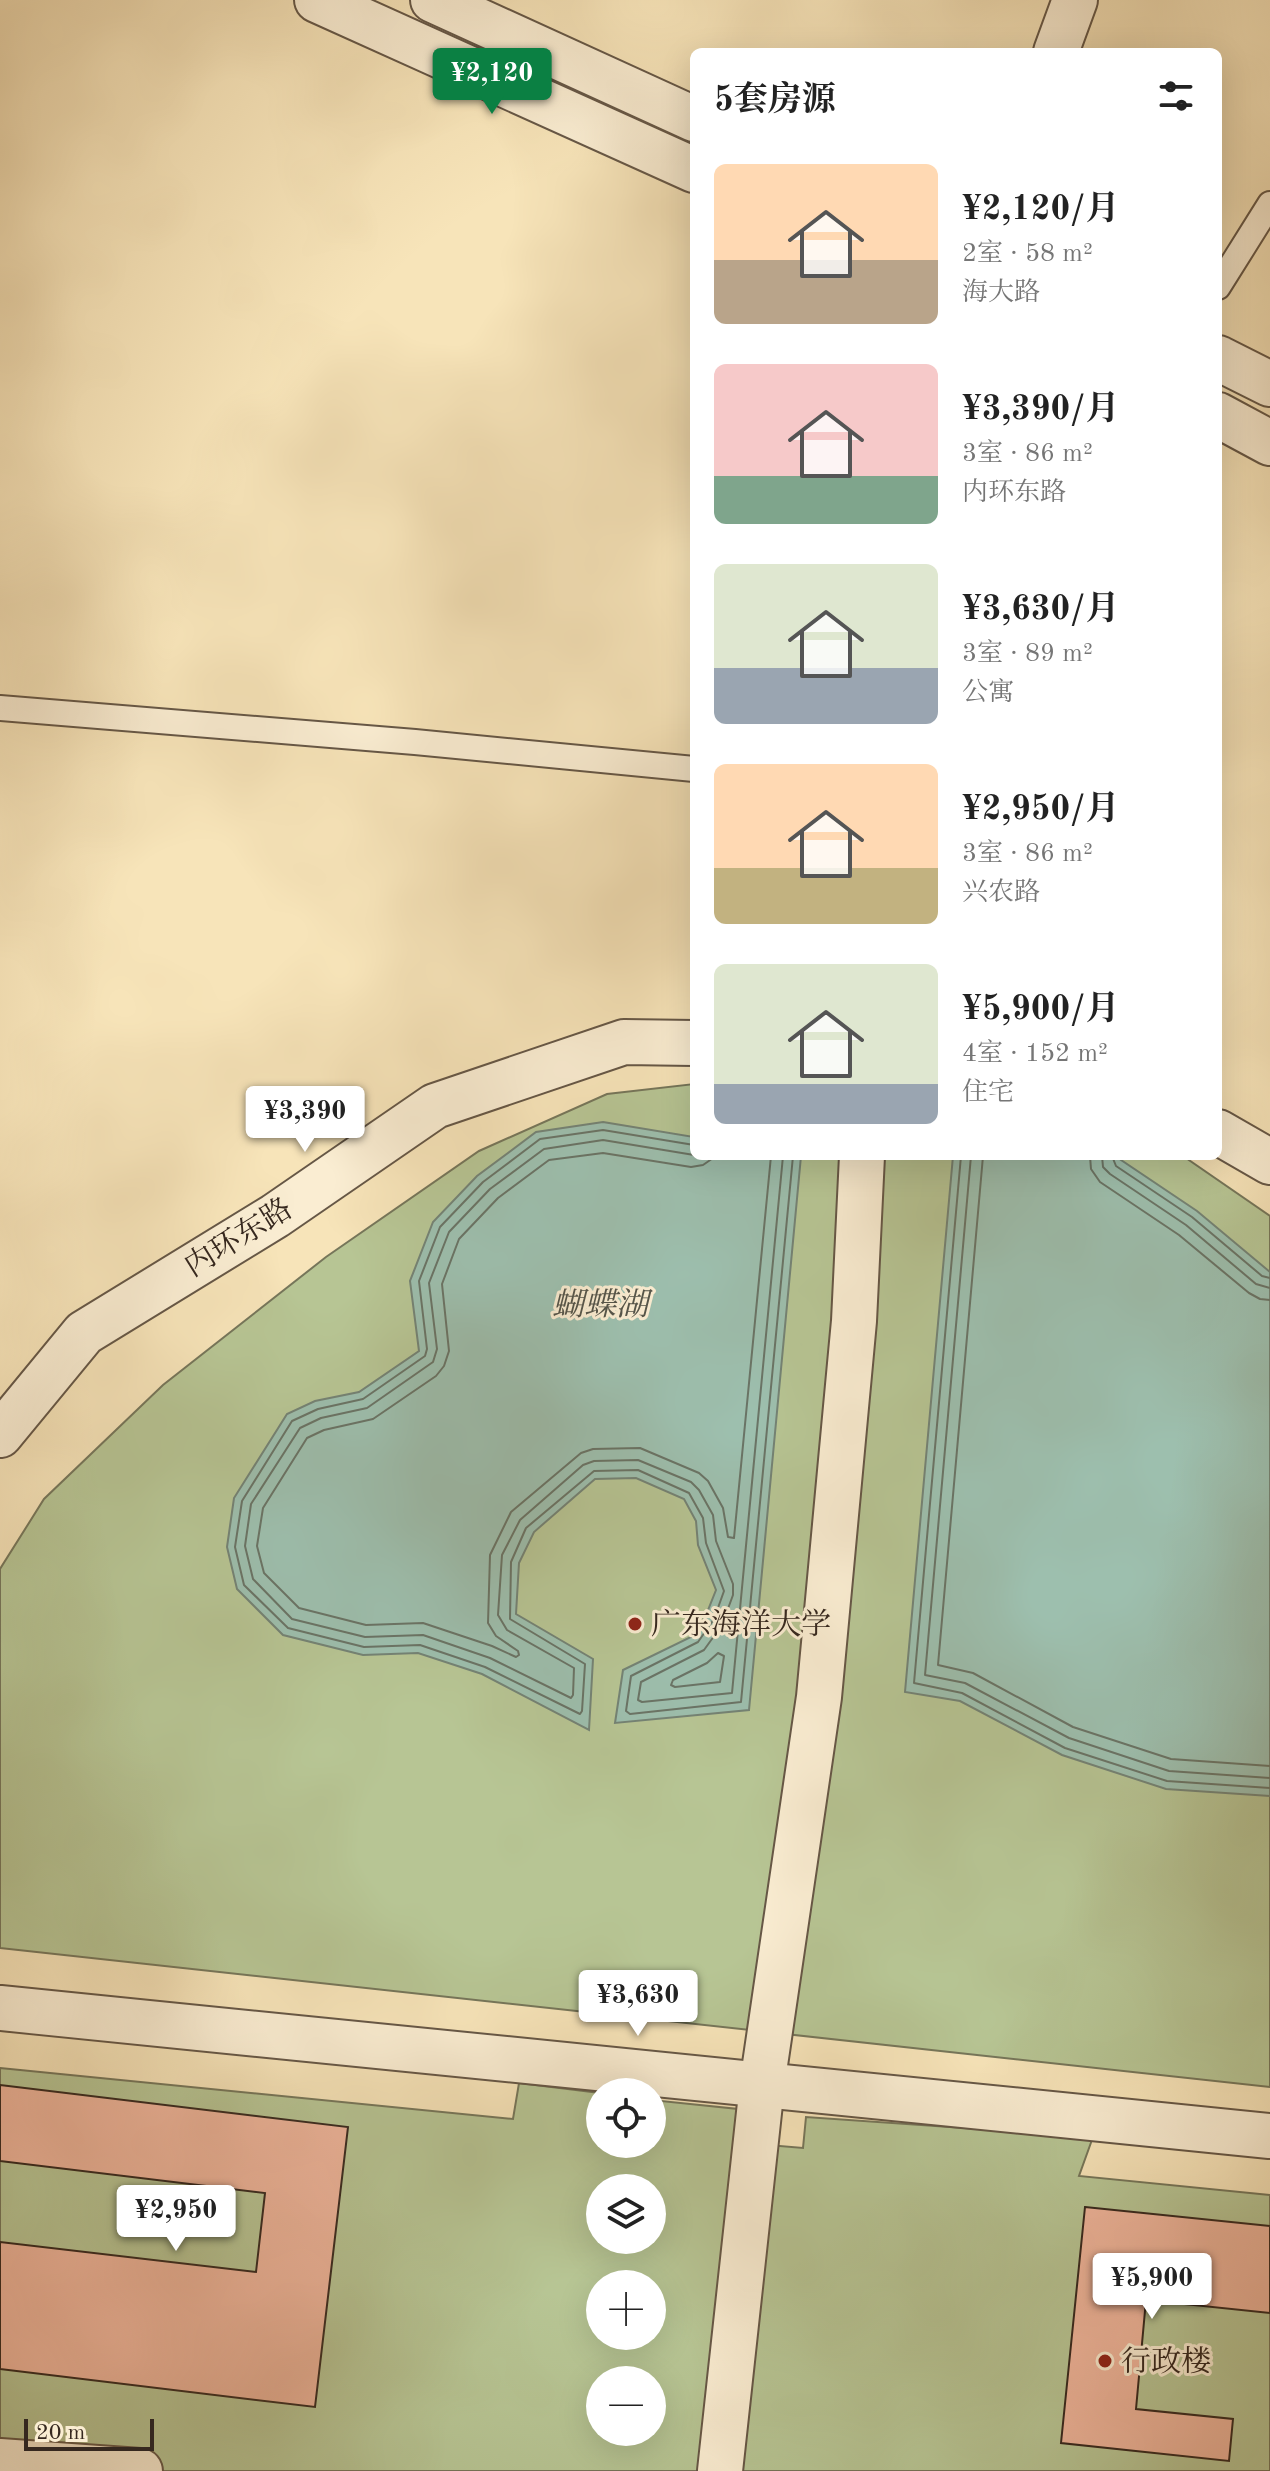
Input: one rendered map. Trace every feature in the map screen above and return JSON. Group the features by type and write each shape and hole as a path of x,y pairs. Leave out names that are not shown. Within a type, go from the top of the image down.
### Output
{"street":[{"path":"317,0 690,168"},
{"path":"433,0 690,117"},
{"path":"1057,48 1075,0"},
{"path":"1222,360 1270,384"},
{"path":"1222,417 1270,443"},
{"name":"内环东路","path":"0,1435 84,1333 275,1216 435,1106 624,1042 690,1043"},
{"path":"1222,1134 1270,1162"},
{"path":"720,2471 762,2085 819,1697 854,1321 862,1160"},
{"path":"0,2008 1270,2136"},
{"path":"0,2461 140,2471"}],"lane":[{"path":"1222,281 1270,204"},
{"path":"0,708 690,769"}],"green space":[{"path":"690,1084 690,1160 1189,1160 1270,1216 1270,2087 0,1948 0,1569 44,1499 163,1385 326,1257 479,1151 607,1094"},
{"path":"0,2068 513,2119 519,2083 586,2091 586,2158 666,2158 666,2101 738,2109 734,2142 803,2148 806,2117 1093,2137 1079,2176 1270,2195 1270,2471 0,2471"}],"water":[{"name":"蝴蝶湖","path":"603,1122 690,1136 690,1160 801,1160 749,1710 615,1723 623,1670 693,1636 716,1590 698,1545 696,1521 684,1499 636,1478 595,1479 534,1532 519,1563 516,1614 593,1659 589,1730 482,1674 418,1653 363,1655 283,1635 237,1589 227,1547 234,1498 287,1414 315,1401 359,1392 419,1351 410,1281 433,1222 477,1176 536,1132"},
{"path":"953,1160 1121,1160 1197,1211 1270,1272 1270,1796 1166,1789 1062,1755 960,1701 905,1692"}],"building":[{"path":"0,2085 348,2127 315,2407 0,2369 0,2242 256,2272 265,2193 0,2161"},
{"name":"行政楼","path":"1085,2207 1270,2226 1270,2313 1146,2300 1136,2409 1233,2419 1229,2461 1061,2443"}],"place":[{"name":"广东海洋大学","path":"635,1624"},
{"name":"行政楼","path":"1105,2361"}]}
